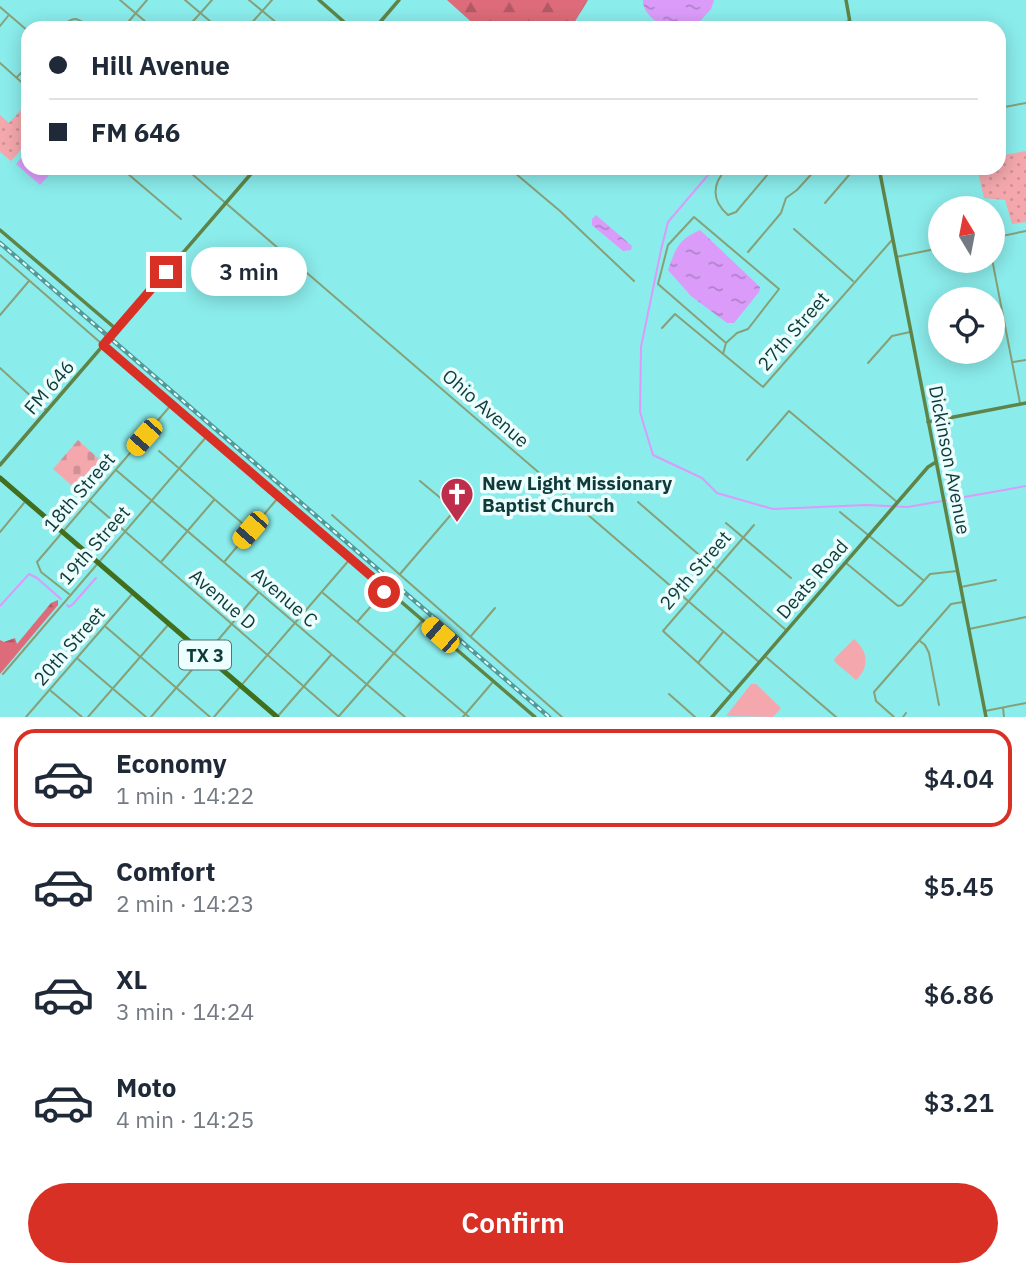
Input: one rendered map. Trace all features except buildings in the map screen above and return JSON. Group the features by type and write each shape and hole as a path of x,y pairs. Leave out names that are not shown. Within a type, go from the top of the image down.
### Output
{"main road":[{"name":"TX 3","path":"0,478 277,717"}],"street":[{"path":"120,0 145,21"},
{"path":"129,21 147,0"},
{"path":"185,0 210,21"},
{"path":"193,21 212,0"},
{"path":"249,0 274,21"},
{"path":"253,21 272,0"},
{"path":"319,0 343,21"},
{"path":"381,21 399,0"},
{"path":"846,0 849,19"},
{"path":"0,7 21,25"},
{"path":"0,26 9,15"},
{"path":"0,63 21,82"},
{"path":"17,78 21,74"},
{"path":"1006,107 1026,103"},
{"path":"130,175 181,219"},
{"name":"Ohio Avenue","path":"193,175 759,662"},
{"name":"FM 646","path":"0,465 250,175"},
{"path":"517,175 634,281"},
{"path":"721,175 714,191 718,205 729,215 736,212 767,175"},
{"path":"748,252 780,213 786,198 811,175"},
{"path":"825,203 849,175"},
{"name":"Dickinson Avenue","path":"880,175 961,602 986,717"},
{"path":"723,354 726,343 748,329 779,289 694,217 668,245 658,284 726,343"},
{"path":"794,229 854,282"},
{"path":"0,230 116,329"},
{"path":"1005,235 1026,231"},
{"name":"27th Street","path":"662,328 675,314 763,387 892,239"},
{"path":"896,257 928,250"},
{"path":"0,255 535,717"},
{"path":"928,422 1023,404 995,273"},
{"path":"0,315 29,280"},
{"path":"868,363 892,336 911,332"},
{"path":"1013,362 1026,360"},
{"path":"0,368 47,411"},
{"name":"18th Street","path":"69,595 37,566 38,559 172,404"},
{"path":"747,460 789,411 897,503"},
{"name":"19th Street","path":"3,674 208,436"},
{"path":"144,437 148,440"},
{"path":"159,451 250,530"},
{"name":"Deats Road","path":"712,717 928,467 936,462"},
{"name":"Avenue C","path":"116,470 402,716"},
{"path":"400,574 455,510 420,481"},
{"path":"224,562 279,497"},
{"path":"160,563 216,499"},
{"path":"0,532 26,501"},
{"name":"Avenue D","path":"90,502 339,717"},
{"path":"638,502 787,631"},
{"path":"840,512 870,534 923,581"},
{"path":"332,515 562,717"},
{"path":"726,523 791,578"},
{"name":"29th Street","path":"697,664 663,629 754,525"},
{"path":"105,626 212,717 350,558"},
{"path":"845,562 898,606 902,605 930,574 957,570"},
{"path":"960,587 996,580"},
{"path":"358,622 386,589"},
{"path":"322,591 466,716 494,682"},
{"name":"20th Street","path":"26,717 133,593"},
{"path":"151,717 258,593"},
{"path":"894,717 873,696 874,692 951,604 961,602"},
{"path":"471,637 495,608"},
{"path":"968,629 1026,617"},
{"path":"339,717 423,620"},
{"path":"88,717 169,624"},
{"path":"724,632 697,664 732,694"},
{"path":"919,640 929,653 939,705"},
{"path":"277,717 331,655"},
{"path":"759,662 765,656 836,717"},
{"path":"78,658 146,717"},
{"path":"50,690 82,717"},
{"path":"669,694 695,717"},
{"path":"984,711 1026,703"},
{"path":"1003,708 1004,717"},
{"path":"903,717 906,713"}],"green space":[{"path":"447,0 588,0 575,21 470,21"},
{"path":"21,110 21,150 11,161 0,152 0,115 9,123"},
{"path":"1026,151 1026,222 1012,224 1005,196 984,196 979,175 1006,175 1006,155"},
{"path":"78,440 110,469 85,497 53,469"},
{"path":"58,600 58,605 0,674 0,640 4,642 15,638 17,644 51,603"},
{"path":"854,639 866,659 864,670 856,680 834,659"},
{"path":"751,684 756,684 781,708 773,717 726,716"}],"water":[{"path":"643,0 714,0 711,9 700,21 656,21 643,5"},
{"path":"29,175 49,175 40,185"},
{"path":"596,215 632,246 631,250 623,251 592,225 592,219"},
{"path":"700,230 760,287 759,292 734,323 727,323 691,296 668,270 679,246 687,237"}],"waterway":[{"path":"708,175 668,222 641,347 640,412 653,455 702,478 717,493 773,509 866,505 908,507 1026,486"},
{"path":"0,606 29,574 61,599"},
{"path":"67,605 69,607 73,604 96,578"}],"railway":[{"path":"0,243 549,717"}],"place":[{"name":"New Light Missionary Baptist Church","path":"457,524"}],"route":[{"path":"166,272 103,345 386,589 384,592"}]}
